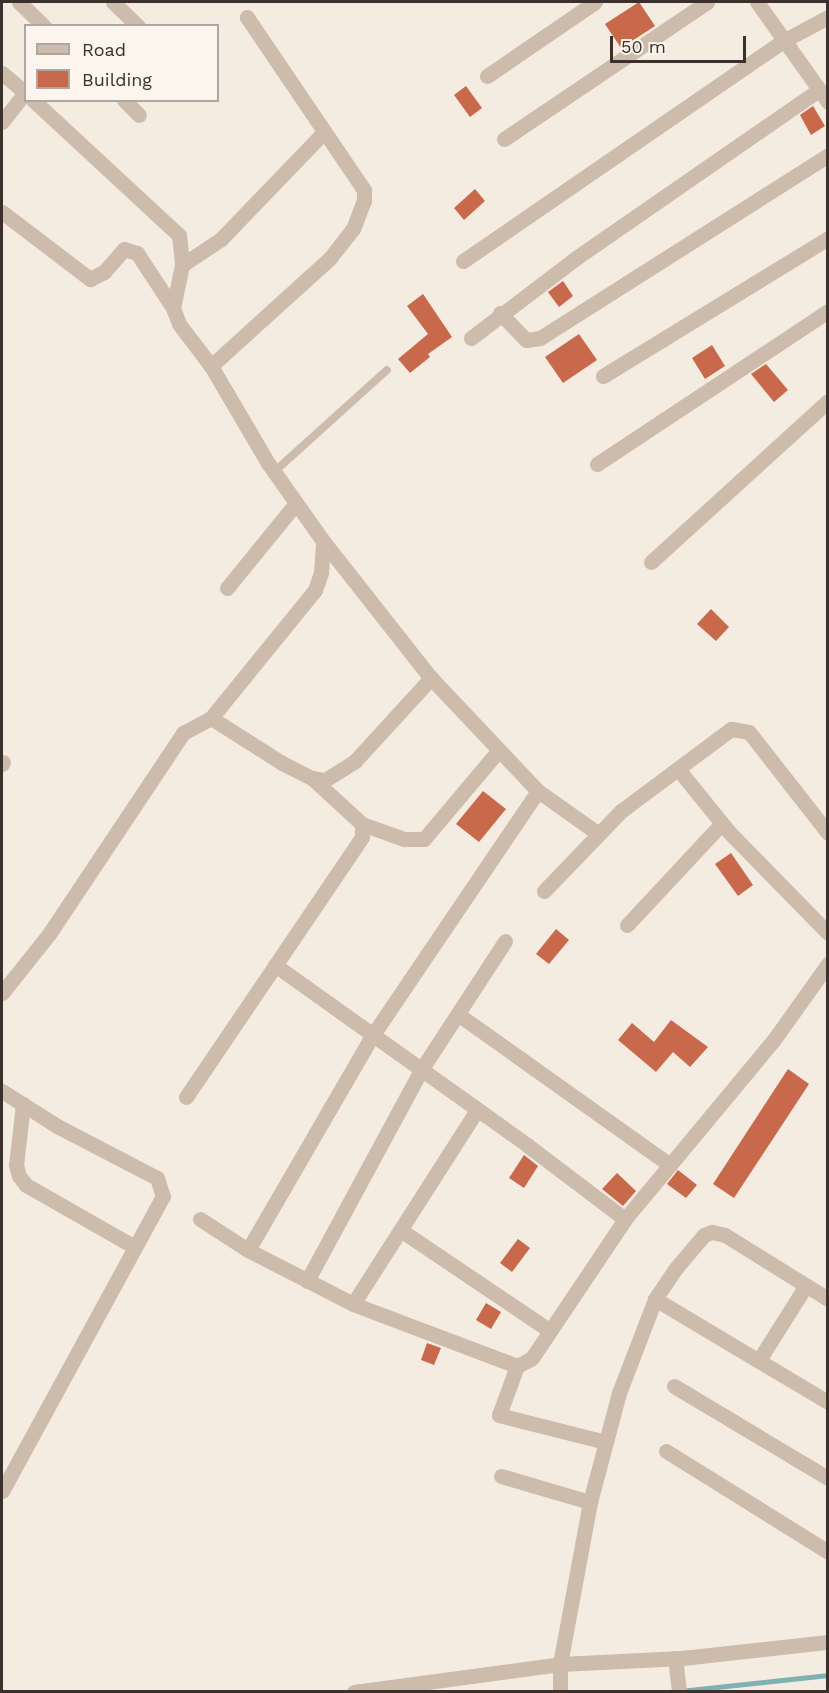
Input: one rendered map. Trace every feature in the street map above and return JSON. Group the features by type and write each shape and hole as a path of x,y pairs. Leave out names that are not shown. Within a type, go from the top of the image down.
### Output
{"street":[{"path":"19,2 42,24"},
{"path":"113,2 136,24"},
{"path":"487,76 595,2"},
{"path":"504,140 707,2"},
{"path":"471,338 500,313 823,96 757,2"},
{"path":"211,366 330,258 362,211 364,190 323,134 247,17"},
{"path":"463,261 785,40 828,17"},
{"path":"2,73 24,92"},
{"path":"2,122 24,94"},
{"path":"35,102 179,234 182,265 173,308"},
{"path":"126,102 139,115"},
{"path":"182,265 221,239 323,134"},
{"path":"500,313 521,336 534,341 828,155"},
{"path":"2,212 90,279 104,272 124,249 137,253 173,308 179,324 211,366 274,472 323,541 431,678 538,791 597,834"},
{"path":"603,376 828,238"},
{"path":"597,464 828,310"},
{"path":"651,562 736,480 828,401"},
{"path":"227,588 296,503"},
{"path":"2,993 8,972 49,934 183,733 211,718 315,590 321,573 323,541"},
{"path":"312,778 326,780 355,761 431,678"},
{"path":"211,718 312,778 362,824 404,839 424,839 499,750"},
{"path":"544,891 597,834 731,729 740,728 748,732 828,833"},
{"path":"678,769 722,823 828,933"},
{"path":"248,1250 372,1036 538,791"},
{"path":"627,925 722,823"},
{"path":"186,1097 358,843 362,824"},
{"path":"307,1281 421,1070 459,1015 505,941"},
{"path":"606,1442 499,1415 517,1366 532,1358 625,1219 773,1041 828,964"},
{"path":"275,965 625,1219"},
{"path":"459,1015 670,1165"},
{"path":"2,1091 157,1179 163,1196 133,1246 2,1491"},
{"path":"23,1104 16,1165 19,1176 26,1185 133,1246"},
{"path":"353,1304 402,1231 477,1110"},
{"path":"200,1219 248,1250 353,1304 517,1366"},
{"path":"402,1231 549,1330"},
{"path":"560,1690 560,1664 590,1502 619,1393 655,1299 695,1244 712,1232 725,1235 805,1287 828,1299"},
{"path":"759,1360 805,1287"},
{"path":"655,1299 828,1402"},
{"path":"674,1386 828,1478"},
{"path":"666,1451 828,1552"},
{"path":"501,1476 590,1502"},
{"path":"354,1692 560,1664 676,1664 828,1642"},
{"path":"676,1664 679,1692"}],"lane":[{"path":"274,472 387,370"}],"building":[{"path":"639,2 655,26 621,48 605,24"},
{"path":"466,86 482,108 470,117 454,95"},
{"path":"813,106 825,126 811,135 800,115"},
{"path":"475,189 485,201 464,220 454,208"},
{"path":"563,281 573,296 559,307 548,292"},
{"path":"423,294 452,337 428,354 430,357 410,373 398,359 428,334 407,306"},
{"path":"579,334 597,360 563,383 545,357"},
{"path":"712,345 725,366 705,379 692,358"},
{"path":"766,364 788,390 774,402 751,374"},
{"path":"711,609 729,627 716,641 697,624"},
{"path":"483,791 506,809 479,842 456,824"},
{"path":"731,853 753,885 738,896 715,864"},
{"path":"556,929 569,940 549,964 536,954"},
{"path":"671,1020 708,1047 690,1067 673,1052 656,1072 618,1040 632,1023 654,1042"},
{"path":"788,1069 809,1084 734,1198 713,1184"},
{"path":"524,1155 538,1166 524,1188 509,1178"},
{"path":"678,1170 697,1185 686,1198 667,1184"},
{"path":"617,1173 636,1191 623,1206 602,1189"},
{"path":"518,1239 530,1248 512,1272 500,1263"},
{"path":"486,1303 501,1312 491,1329 476,1320"},
{"path":"427,1343 441,1348 434,1365 421,1360"}],"waterway":[{"path":"680,1691 828,1675"}]}
